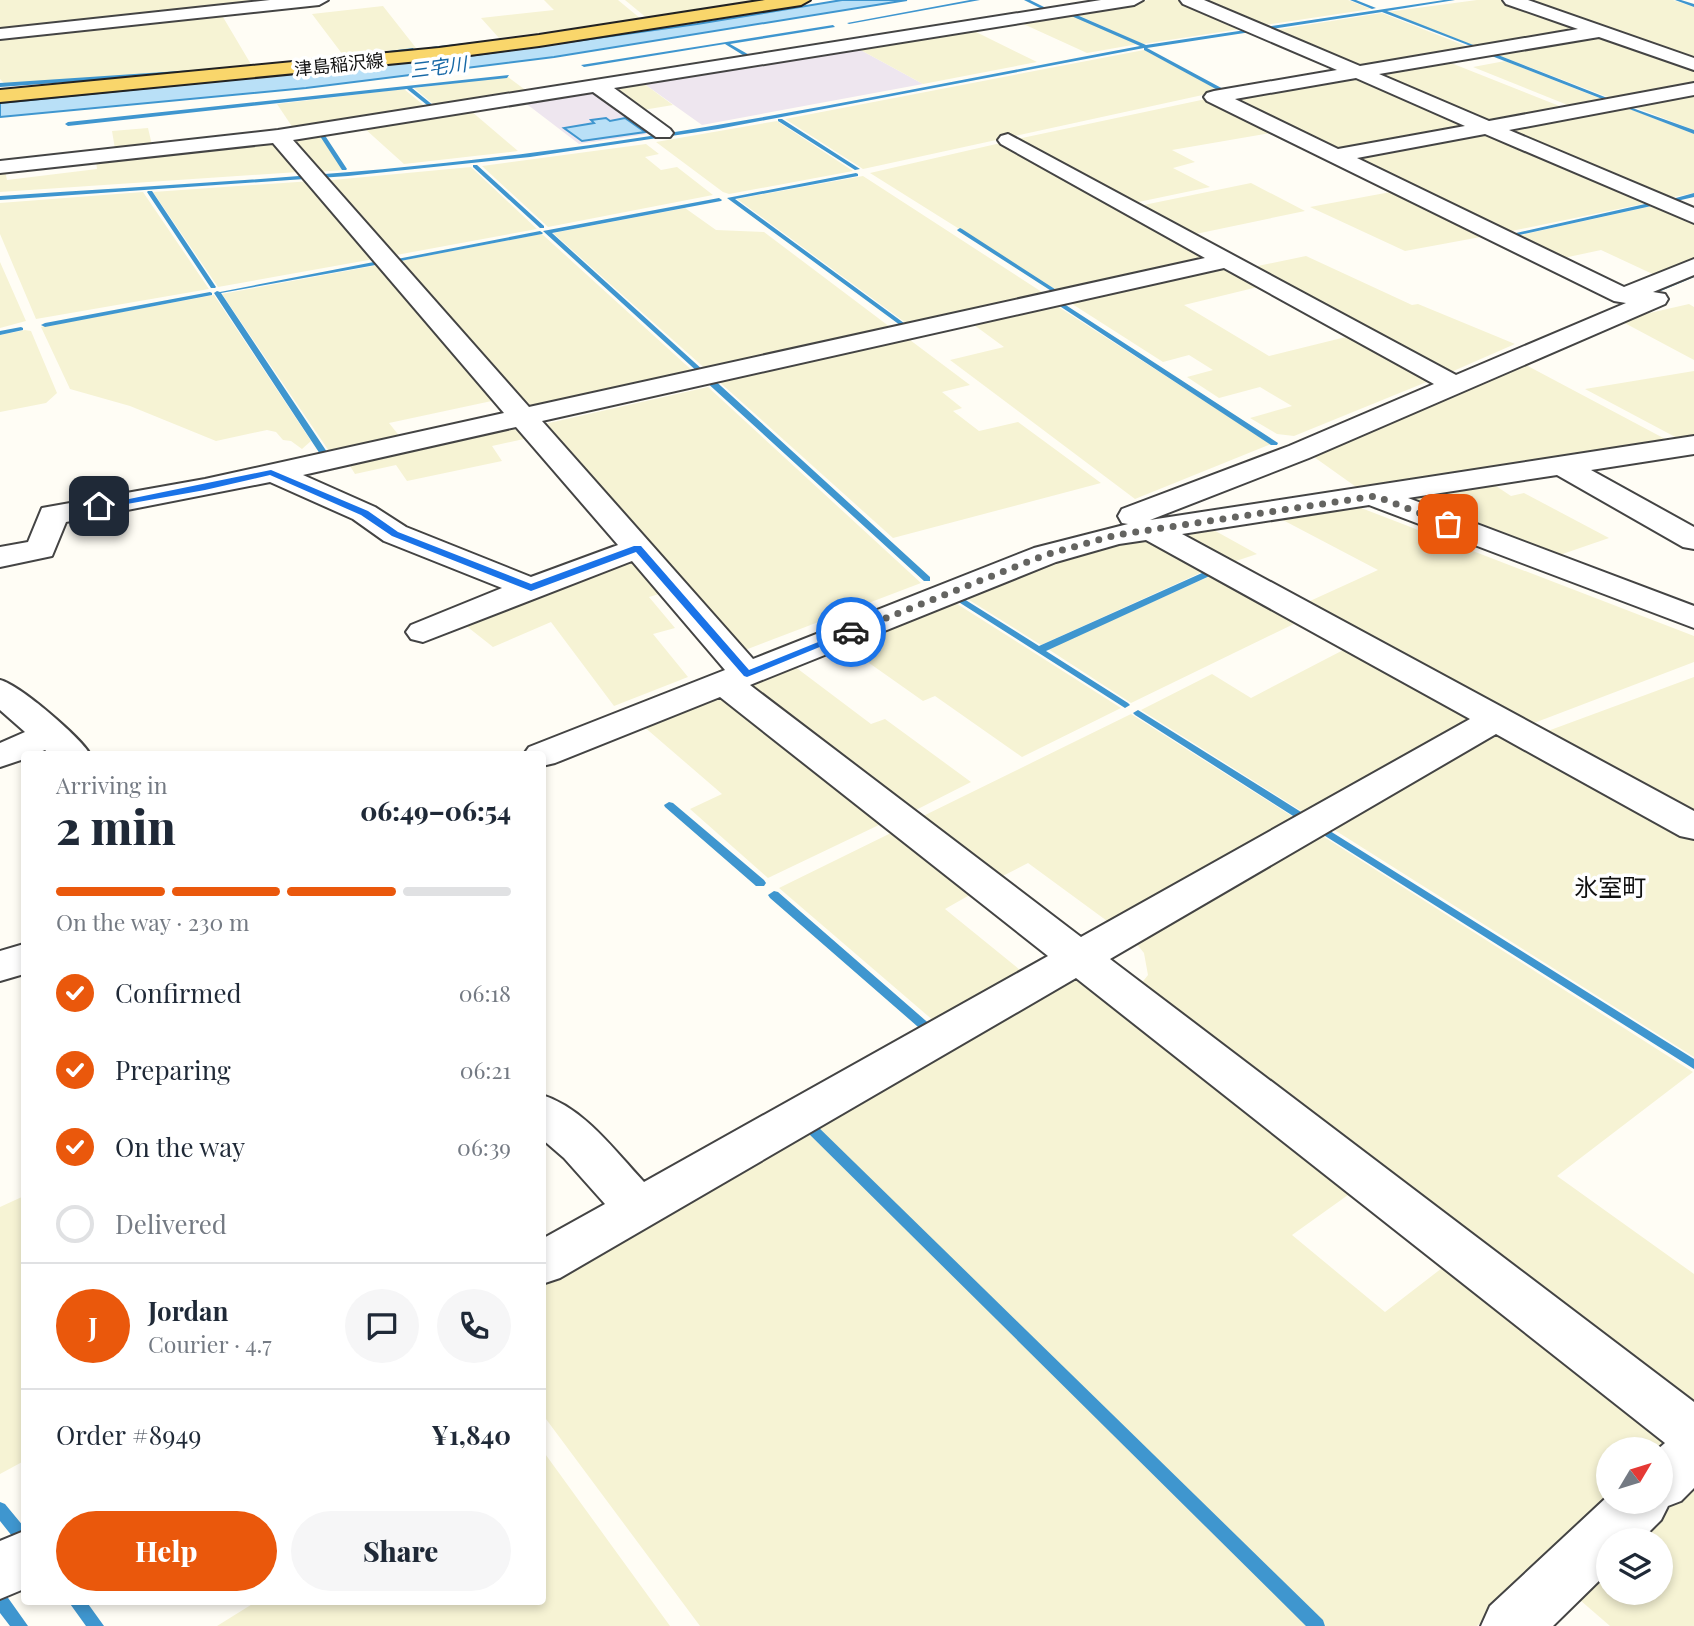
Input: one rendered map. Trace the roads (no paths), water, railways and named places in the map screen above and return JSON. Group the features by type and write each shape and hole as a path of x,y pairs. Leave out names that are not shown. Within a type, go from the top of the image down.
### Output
{"main road":[{"name":"津島稲沢線","path":"0,96 313,67 501,46 801,0"}],"street":[{"path":"0,34 319,0"},
{"path":"0,166 278,136 1134,0"},
{"path":"1189,0 1694,216"},
{"path":"1512,0 1694,64"},
{"path":"1600,31 1214,97 1623,296 1673,288"},
{"path":"596,85 663,133"},
{"path":"1335,156 1694,89"},
{"path":"278,136 638,548 736,679 1079,957 1694,1434"},
{"path":"1008,140 1452,383"},
{"path":"0,557 41,549 53,514 205,488 1227,260"},
{"path":"1116,535 1124,519 1299,452 1673,288 1694,266"},
{"path":"546,753 1045,555 1116,535 1694,445"},
{"path":"1562,466 1694,540"},
{"path":"271,472 364,513 395,534 531,588"},
{"path":"1375,496 1694,618"},
{"path":"1149,529 1694,827"},
{"path":"423,632 638,548"},
{"path":"0,691 62,744"},
{"path":"546,1262 1496,719"},
{"path":"26,751 62,744"},
{"path":"0,756 21,752"},
{"path":"0,967 21,959"},
{"path":"546,1115 581,1144 639,1209"},
{"path":"1673,1471 1694,1451"},
{"path":"1511,1626 1628,1514"},
{"path":"0,1572 21,1560"}],"water":[{"name":"三宅川","path":"842,0 907,0 554,57 306,88 0,117 0,103 469,56 697,24"},
{"path":"606,118 610,121 625,118 645,132 582,141 564,128 594,123 591,120"}],"waterway":[{"path":"849,23 978,0"},
{"path":"1026,0 1048,10"},
{"path":"1352,0 1374,8"},
{"path":"0,198 348,174 530,155 718,127 1142,47 1453,0"},
{"path":"1677,0 1694,6"},
{"path":"1384,12 1479,49"},
{"path":"1060,15 1070,13 1144,46"},
{"path":"584,65 833,26"},
{"path":"504,39 566,31"},
{"name":"三宅川","path":"434,47 481,42"},
{"path":"727,44 751,58"},
{"path":"1146,49 1225,92"},
{"name":"三宅川","path":"345,57 413,50"},
{"path":"1491,54 1612,101"},
{"path":"269,64 335,58"},
{"path":"0,85 207,70"},
{"name":"三宅川","path":"68,124 507,76"},
{"name":"三宅川","path":"408,87 432,107"},
{"path":"1626,106 1694,132"},
{"path":"780,120 857,169"},
{"path":"332,131 321,133 344,169"},
{"path":"475,166 542,227"},
{"path":"856,175 730,198 906,327"},
{"path":"150,192 213,287"},
{"path":"1668,201 1694,195"},
{"path":"547,232 719,200"},
{"path":"1510,235 1654,204"},
{"path":"960,230 1058,293"},
{"path":"547,232 701,373"},
{"path":"395,260 540,233"},
{"path":"223,292 379,263"},
{"path":"1642,297 1694,275"},
{"path":"217,293 325,455"},
{"path":"45,325 210,294"},
{"path":"1049,303 1056,301 1274,443"},
{"path":"0,333 21,329"},
{"path":"707,378 927,579"},
{"path":"1039,650 1211,572"},
{"path":"961,601 1125,705"},
{"path":"1138,713 1305,819"},
{"path":"669,805 760,883"},
{"path":"1317,832 1322,829 1694,1065"},
{"path":"774,895 929,1030"},
{"path":"807,1124 1317,1626"},
{"path":"0,1509 21,1535"},
{"path":"0,1600 20,1626"},
{"path":"79,1605 96,1626"}],"district":[{"name":"氷室町","path":"1610,886"}]}
